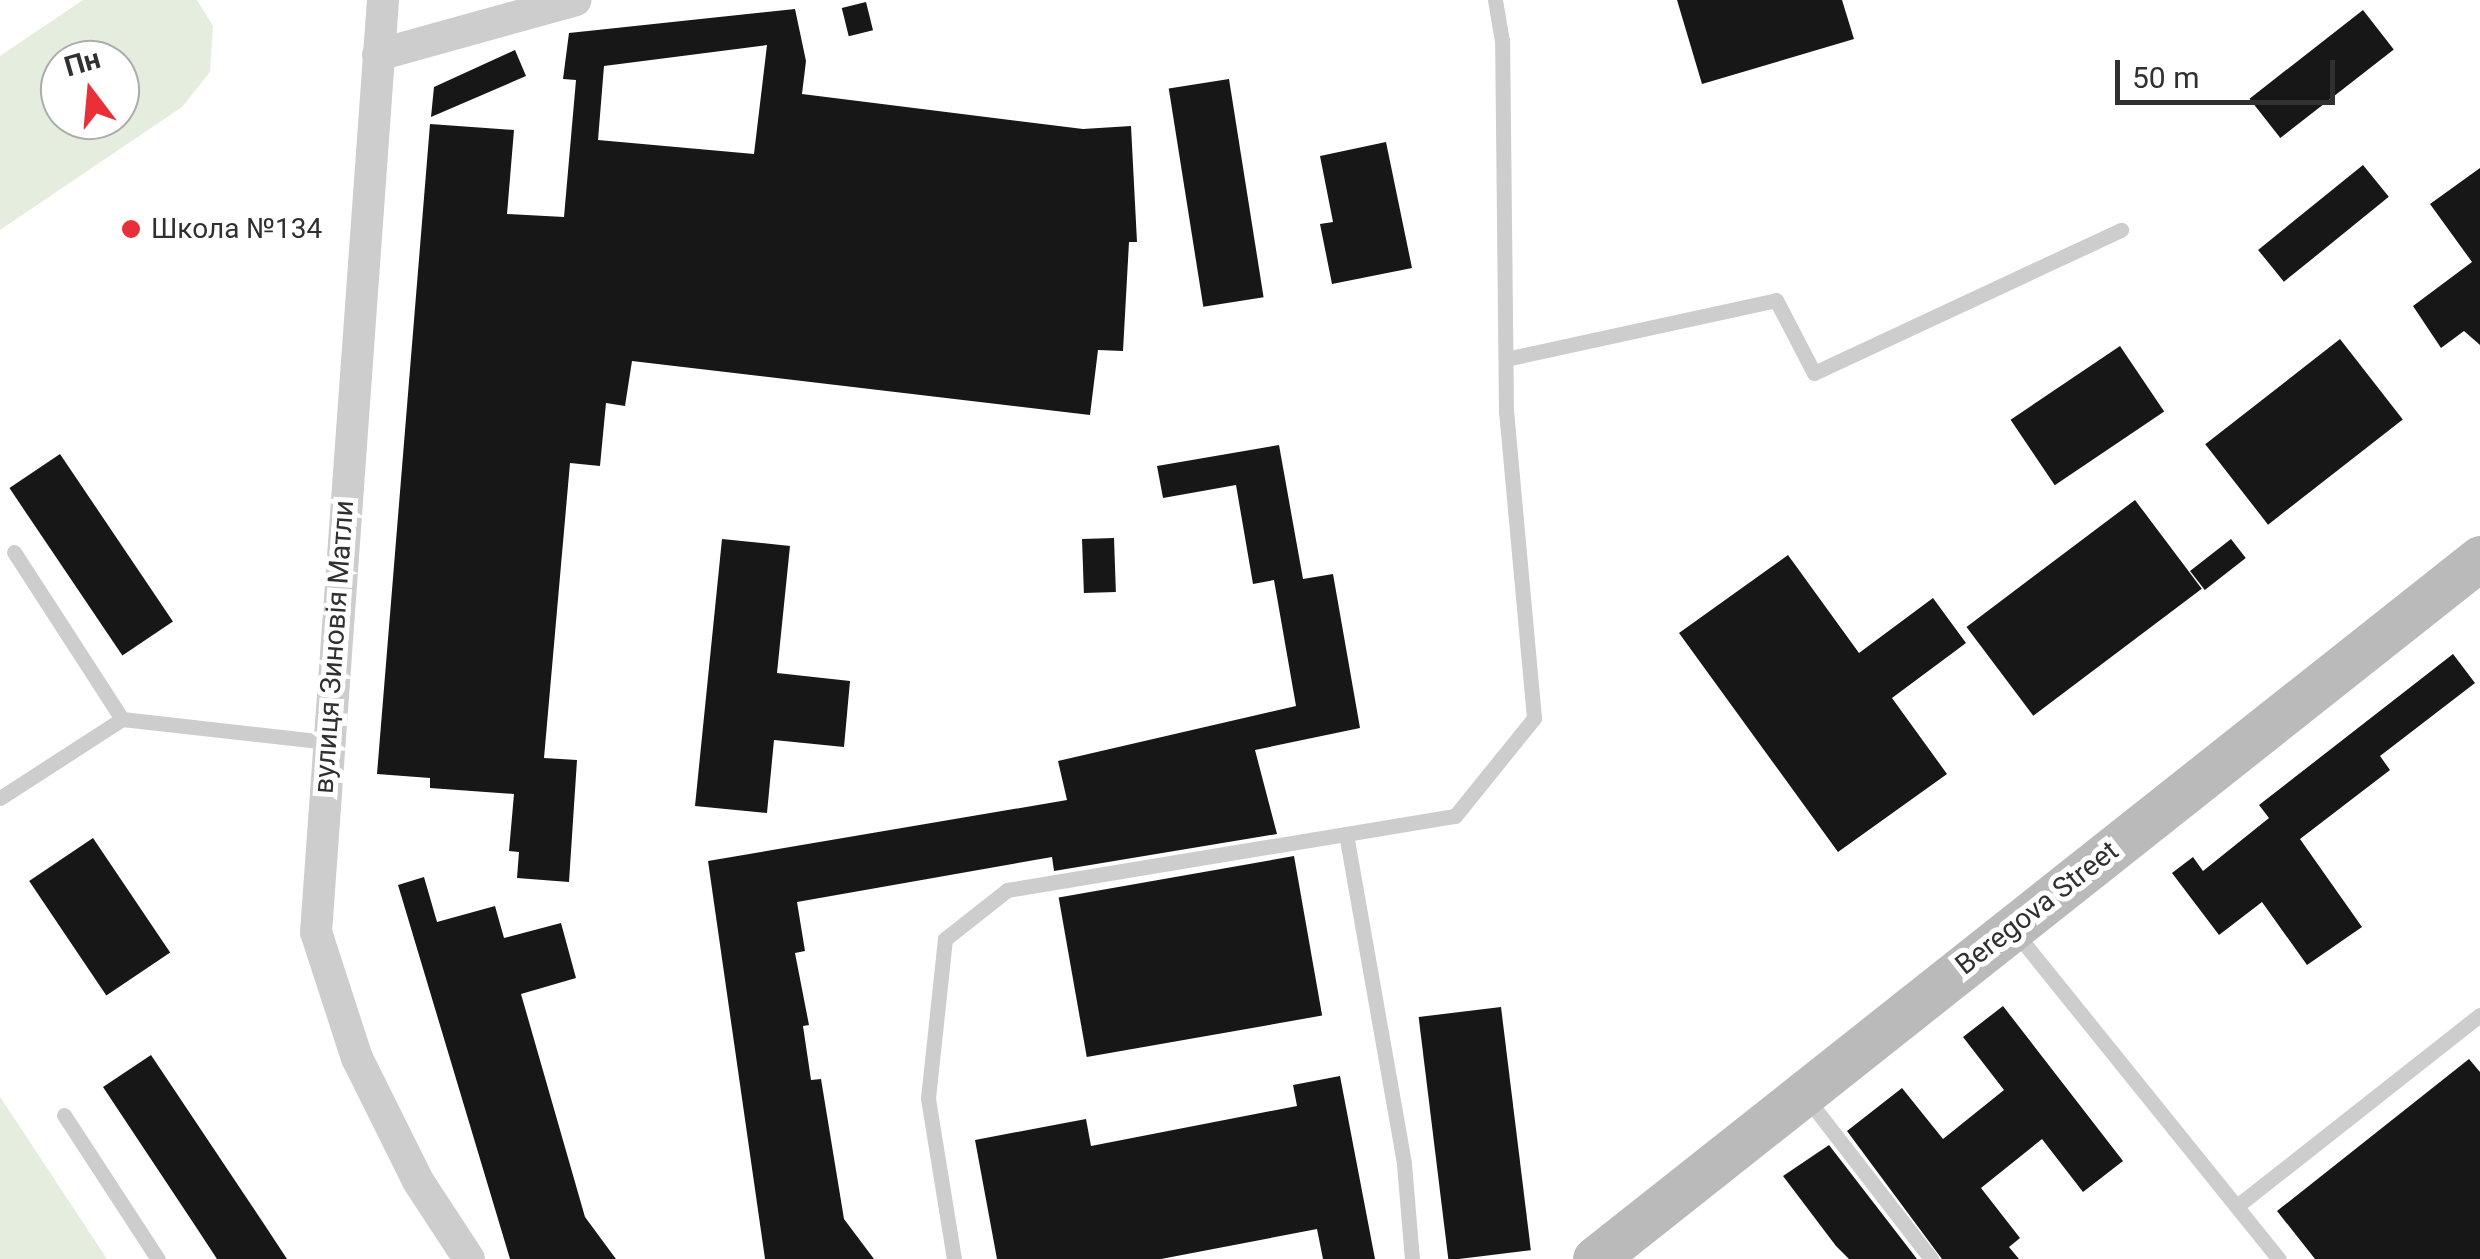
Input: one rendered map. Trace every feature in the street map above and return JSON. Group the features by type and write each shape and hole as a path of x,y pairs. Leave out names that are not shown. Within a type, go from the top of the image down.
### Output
{"street":[{"name":"вулиця Зиновія Матли","path":"383,0 326,742 316,932 357,1058 418,1181 470,1259"},
{"path":"378,55 576,0"},
{"name":"Beregova Street","path":"1594,1259 2480,558"}],"lane":[{"path":"954,1259 928,1098 945,939 1006,890 1455,816 1534,718 1506,359 1502,41 1495,0"},
{"path":"1506,359 1776,300 1814,373 2122,230"},
{"path":"14,552 122,719"},
{"path":"0,798 122,719 326,742"},
{"path":"1346,834 1404,1164 1412,1259"},
{"path":"2012,928 2279,1259"},
{"path":"2237,1206 2480,1014"},
{"path":"1804,1094 1932,1259"},
{"path":"64,1115 158,1259"}],"green space":[{"path":"83,0 197,0 213,26 210,72 182,107 140,135 140,40 40,40 40,140 133,140 0,230 0,56"},
{"path":"0,1097 28,1139 107,1259 0,1259"}],"building":[{"path":"1677,0 1842,0 1854,39 1702,84"},
{"path":"866,2 873,30 849,36 842,8"},
{"path":"795,9 806,61 802,94 1083,129 1131,126 1137,242 1129,242 1123,351 1098,350 1090,415 632,361 625,406 606,403 600,466 570,463 544,758 577,760 569,882 517,878 519,852 509,851 514,794 430,788 430,778 377,774 430,124 514,130 507,214 564,217 576,80 563,79 569,33","holes":["767,45 754,154 598,140 604,66"]},
{"path":"2363,10 2394,49 2280,138 2250,99"},
{"path":"515,50 526,76 431,117 434,87"},
{"path":"1229,79 1264,297 1203,307 1169,89"},
{"path":"1386,142 1412,268 1332,284 1320,224 1333,222 1320,156"},
{"path":"2363,165 2389,197 2284,282 2258,250"},
{"path":"2480,168 2480,345 2464,331 2441,348 2413,306 2472,262 2430,204"},
{"path":"2340,339 2403,419 2268,525 2205,444"},
{"path":"2120,346 2164,411 2055,485 2011,420"},
{"path":"1279,445 1303,579 1333,574 1360,728 1255,750 1277,834 1054,871 1052,857 797,902 805,951 795,953 809,1025 803,1026 811,1080 821,1079 844,1219 874,1259 765,1259 708,861 1067,800 1058,761 1296,706 1274,580 1253,584 1236,485 1163,498 1157,466"},
{"path":"60,454 173,621 122,656 9,488"},
{"path":"2135,500 2202,589 2033,716 1966,627"},
{"path":"1114,538 1116,592 1084,593 1082,539"},
{"path":"722,539 790,546 777,673 850,681 844,747 774,740 767,813 695,806"},
{"path":"2231,539 2246,558 2205,590 2190,571"},
{"path":"1788,555 1859,653 1933,598 1966,643 1892,698 1947,774 1838,852 1679,633"},
{"path":"2453,654 2475,683 2380,756 2390,770 2300,839 2362,927 2307,965 2262,902 2219,935 2172,873 2193,857 2203,871 2269,818 2259,805"},
{"path":"93,838 170,952 106,995 29,881"},
{"path":"1294,856 1322,1016 1087,1057 1059,898"},
{"path":"424,877 437,922 495,906 504,938 561,923 576,978 521,994 585,1217 616,1259 510,1259 398,885"},
{"path":"2003,1006 2123,1161 2083,1192 2042,1139 1981,1188 2020,1238 2009,1247 2019,1259 1942,1259 1847,1131 1902,1088 1943,1139 2004,1090 1963,1037"},
{"path":"1501,1007 1531,1250 1448,1259 1419,1017"},
{"path":"151,1055 287,1259 217,1259 103,1087"},
{"path":"2469,1059 2480,1072 2480,1259 2315,1259 2277,1211"},
{"path":"1340,1076 1375,1259 1323,1259 1317,1229 1161,1259 997,1259 975,1140 1086,1119 1091,1146 1297,1106 1293,1085"},
{"path":"1829,1145 1917,1259 1849,1259 1836,1246 1783,1176"}],"place":[{"name":"Школа №134","path":"131,229"}]}
